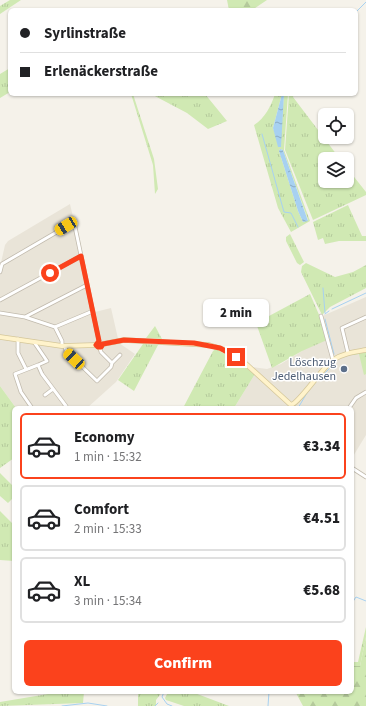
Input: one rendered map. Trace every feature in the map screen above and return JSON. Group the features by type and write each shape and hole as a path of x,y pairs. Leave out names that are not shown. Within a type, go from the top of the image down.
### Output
{"street":[{"path":"0,272 2,264 74,222 101,352 112,363"},
{"path":"0,300 81,256"},
{"path":"25,317 87,285"},
{"path":"0,313 25,317 55,327 93,311"},
{"path":"321,316 333,360"},
{"path":"348,353 342,328 366,317"},
{"path":"55,327 62,339 63,346 66,351 97,381 111,367 112,363 120,355"},
{"path":"0,337 63,346 99,344 124,340 202,344 225,350 252,369 293,406 297,403 318,375 333,360 348,353 366,350"},
{"path":"18,339 18,353 26,369"},
{"path":"31,406 21,392 15,374 47,361 34,342"},
{"path":"38,365 42,374 66,406"},
{"path":"45,395 53,388"},
{"path":"350,406 356,398 366,392"},
{"path":"354,469 366,477"}],"shaded area":[{"path":"70,204 95,312 111,308 119,343 135,354 116,382 89,406 15,406 0,386 0,267 5,245 8,241"},
{"path":"366,297 366,435 354,455 354,406 235,406 255,374 253,367 267,369 281,364 302,351 320,317"}],"green space":[{"path":"10,0 21,0 0,14 0,6"},
{"path":"227,0 267,0 255,8 229,8"},
{"path":"8,69 8,93 0,98 0,74"},
{"path":"132,96 134,96 154,159 158,189 155,194 153,165"},
{"path":"155,96 207,96 227,121 208,129 187,113"},
{"path":"274,96 281,96 273,128 280,146 284,96 288,96 284,150 310,221 291,232 278,208 254,125 264,115","holes":["280,149 283,150 308,220 303,222 298,211 279,151"]},
{"path":"289,96 293,96 318,130 318,144 329,144 335,152 318,152 318,188 354,188 354,177 366,192 366,195 313,220 285,150"},
{"path":"348,205 362,236 366,236 366,241 339,241 325,244 323,238 318,240 313,222"},
{"path":"290,234 304,262 300,265 297,263 286,241 286,237"},
{"path":"306,263 335,277 353,272 366,265 366,288 330,307 322,315 301,272 302,266"},
{"path":"310,294 320,317 327,340 302,351 272,368 256,323"},
{"path":"155,326 162,339 146,338"},
{"path":"143,344 158,345 134,391 118,380"},
{"path":"216,349 234,359 255,374 235,406 184,406 213,351"},
{"path":"366,351 366,374 364,375 359,354 354,355 354,353"},
{"path":"0,386 15,406 12,406 12,459 0,468"},
{"path":"0,473 12,485 12,499 8,503 0,496"},
{"path":"0,511 12,523 12,561 0,560"},
{"path":"366,627 366,637 360,666 354,666 354,662 358,662"},
{"path":"366,637 366,706 303,706 297,694 354,694 354,666 360,666"},
{"path":"48,694 84,694 83,703 0,706 0,702"},
{"path":"138,694 160,694 156,700 156,706 138,706"},
{"path":"167,694 197,694 229,706 184,706 166,700 165,698"}],"water":[{"path":"281,96 284,96 281,147 278,147 273,128"},
{"path":"280,149 283,150 308,221 303,222 298,211 279,151"}],"waterway":[{"path":"358,10 366,2"},
{"path":"262,134 284,212 291,213 298,227"},
{"path":"323,288 325,313"},
{"path":"332,309 366,293"},
{"path":"325,314 329,311"},
{"path":"325,319 334,354"},
{"path":"318,380 333,365"},
{"path":"299,406 310,388"},
{"path":"354,600 356,597 366,601"},
{"path":"163,694 162,697 167,704 172,706"},
{"path":"268,706 269,694"},
{"path":"62,706 88,703 107,706"},
{"path":"155,706 158,703"}],"place":[{"name":"Löschzug Jedelhausen","path":"344,369"}],"route":[{"path":"50,273 81,256 97,328 99,341 96,345 100,348 103,344 117,340 194,343 220,348 236,357"}]}
